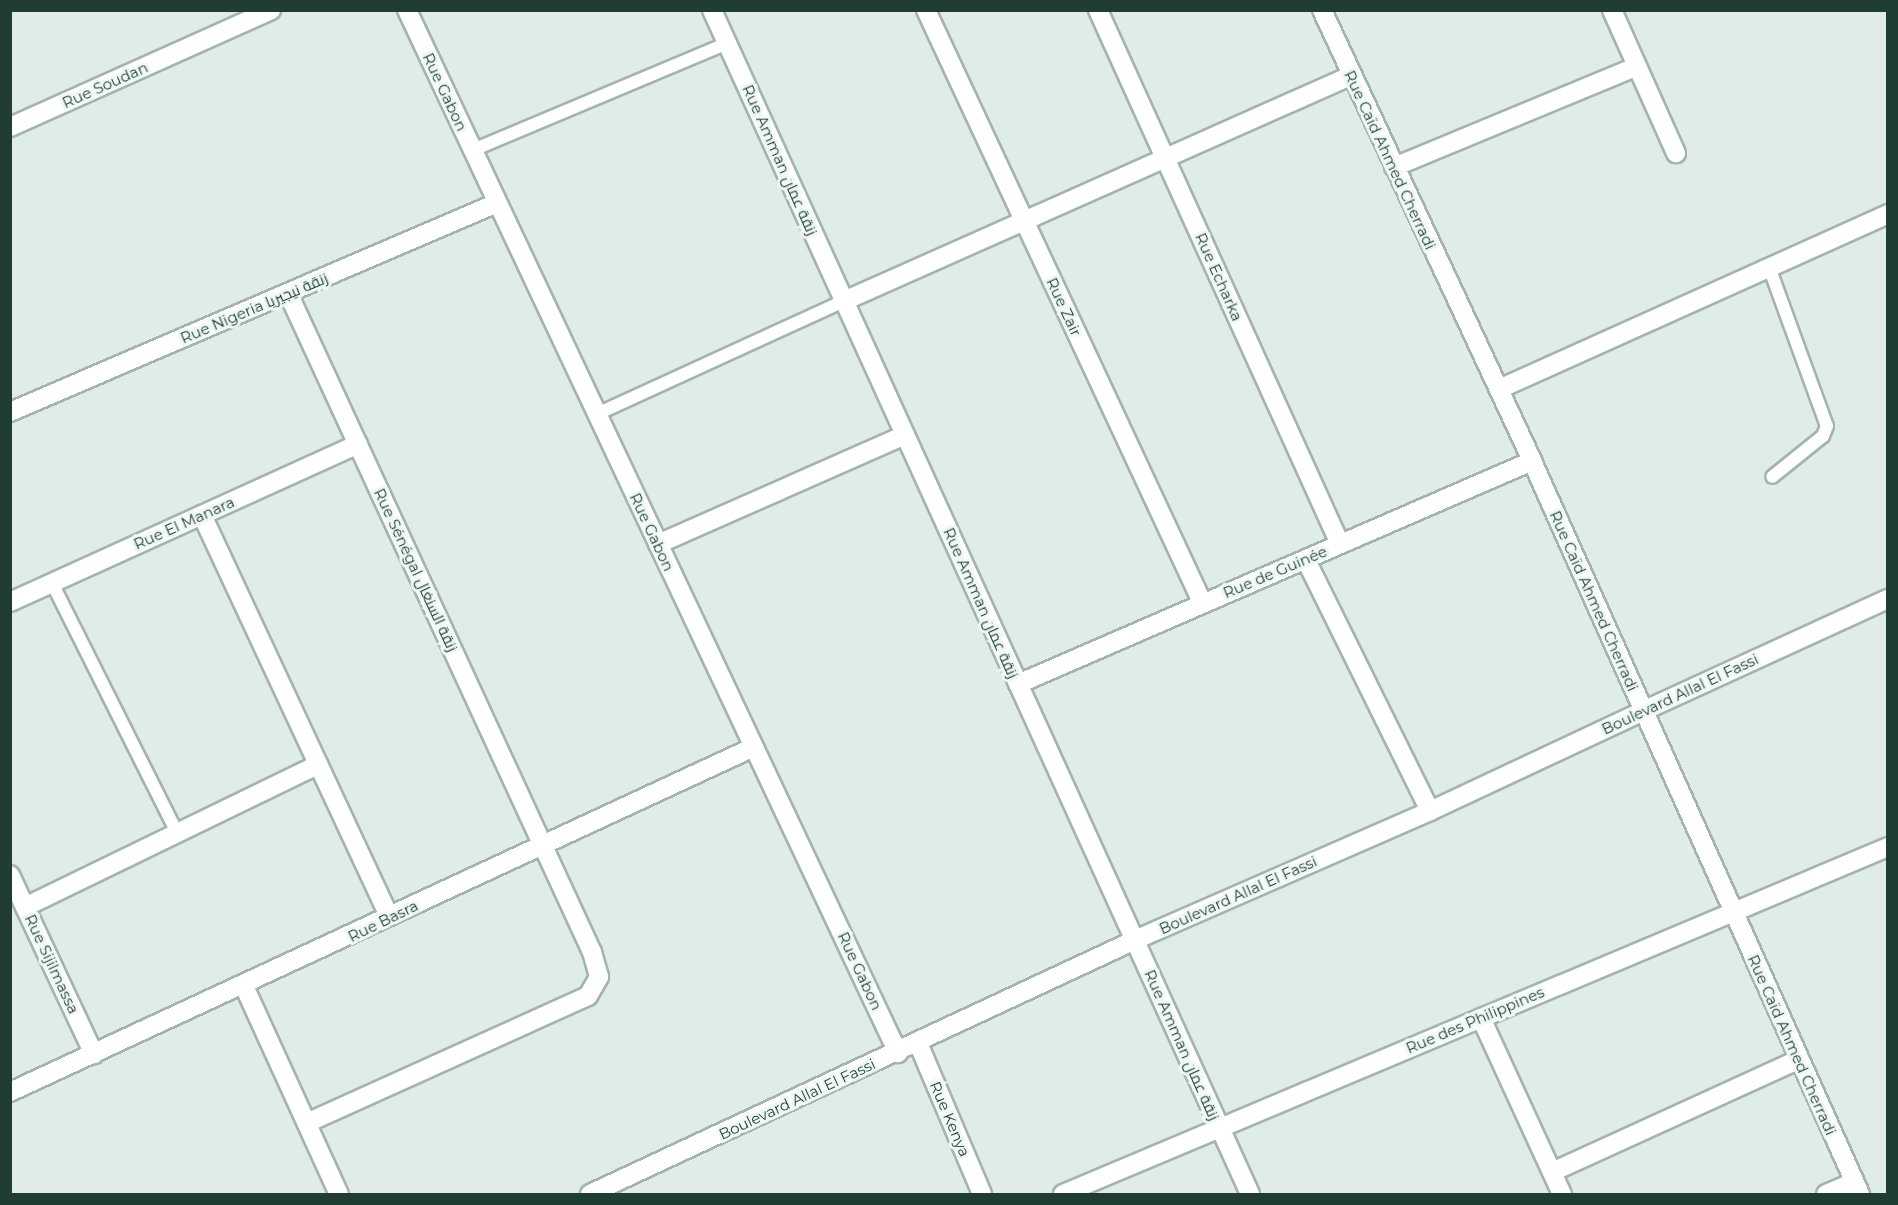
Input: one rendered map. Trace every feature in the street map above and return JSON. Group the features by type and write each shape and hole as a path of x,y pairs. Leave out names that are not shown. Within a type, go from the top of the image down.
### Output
{"street":[{"name":"Rue Soudan","path":"10,127 200,44 271,10"},
{"name":"Rue Gabon","path":"407,10 898,1053"},
{"name":"Rue Amman زنقة عمان","path":"712,10 1250,1194"},
{"name":"Rue Zair","path":"926,10 1203,604"},
{"name":"Rue Echarka","path":"1098,10 1340,544"},
{"name":"Rue Caïd Ahmed Cherradi","path":"1322,10 1350,76 1532,461 1857,1188"},
{"path":"1612,10 1676,153"},
{"path":"1394,167 1636,67"},
{"path":"844,301 1350,76"},
{"name":"Rue Nigeria زنقة نيجيريا","path":"10,412 497,203"},
{"path":"1498,389 1887,214"},
{"name":"Rue Sénégal زنقة السنغال","path":"288,293 592,952 599,977 588,996 307,1124"},
{"path":"658,544 905,435"},
{"name":"Rue El Manara","path":"10,602 358,444"},
{"name":"Rue de Guinée","path":"1018,684 1532,461"},
{"path":"202,515 389,916"},
{"path":"1306,560 1430,811"},
{"name":"Boulevard Allal El Fassi","path":"590,1194 898,1053 1135,940 1430,811 1887,599"},
{"name":"Rue Basra","path":"10,1092 244,986 389,916 544,847 754,747"},
{"path":"25,907 318,765"},
{"name":"Rue des Philippines","path":"1063,1194 1887,847"},
{"name":"Rue Sijilmassa","path":"10,875 94,1054"},
{"path":"244,986 339,1194"},
{"path":"1481,1018 1562,1194"},
{"name":"Rue Kenya","path":"918,1043 982,1194"},
{"path":"1552,1172 1798,1060"},
{"path":"1826,1194 1857,1188"}],"lane":[{"path":"473,150 727,43"},
{"path":"1769,267 1827,426 1823,436 1772,477"},
{"path":"597,414 844,301"},
{"path":"52,584 177,833"}]}
